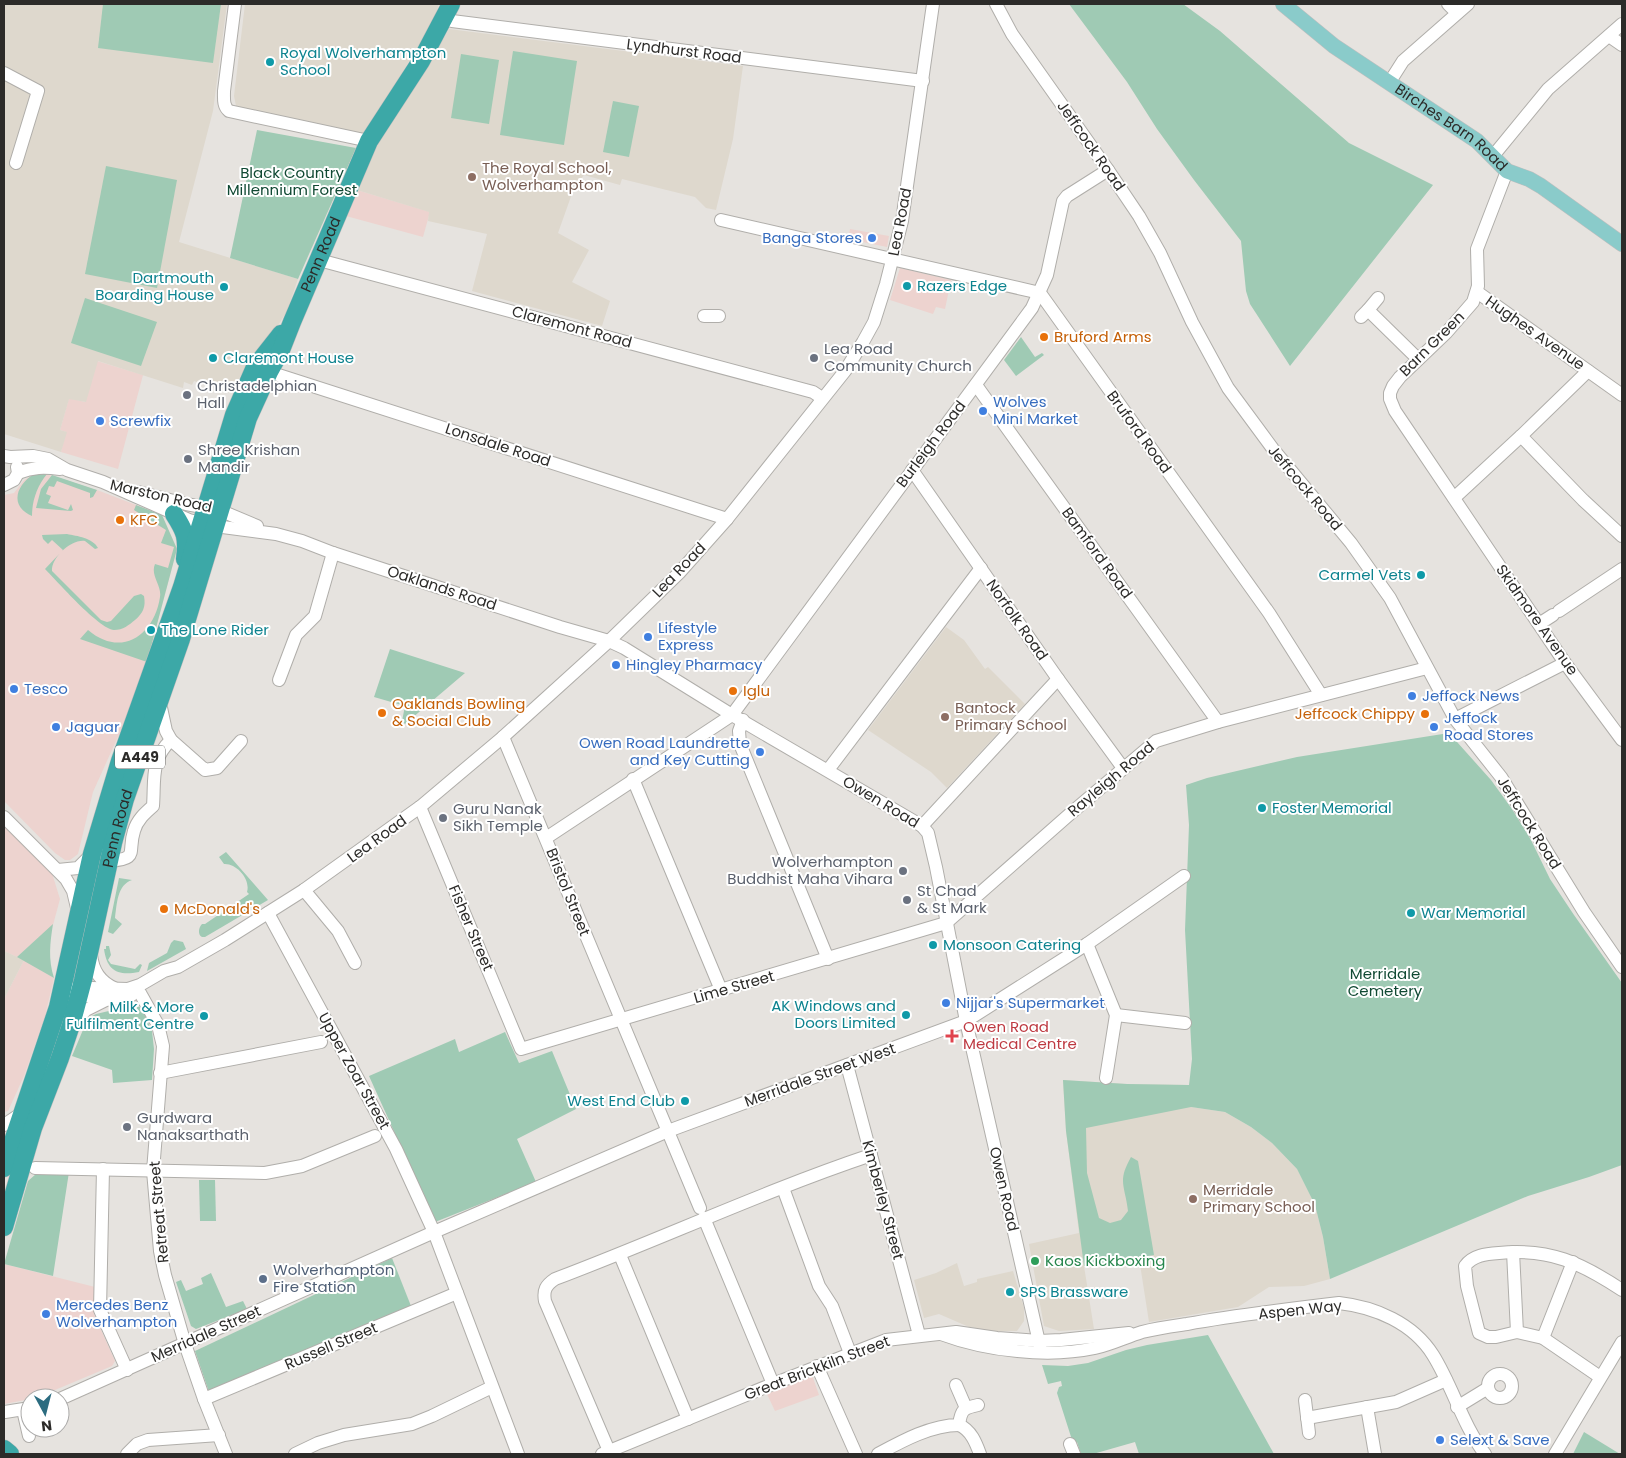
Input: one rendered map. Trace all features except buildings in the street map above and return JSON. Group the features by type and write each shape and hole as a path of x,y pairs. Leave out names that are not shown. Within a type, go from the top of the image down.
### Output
{"highway":[{"name":"Penn Road","path":"5,1158 23,1112 58,1007 92,854 120,761 182,587 211,517 248,418 282,350 292,322 369,142 421,61 448,10"},
{"name":"Penn Road","path":"4,1227 33,1128 71,1025 125,799 160,703 211,517 212,482 233,418 255,367 292,322"},
{"path":"174,514 183,529 187,544 182,587"},
{"path":"4,1449 10,1454"}],"main road":[{"name":"Birches Barn Road","path":"1283,4 1334,46 1477,141 1508,171 1541,186 1622,244"}],"street":[{"path":"235,4 224,97 226,108 229,111 369,142"},
{"name":"Lea Road","path":"58,1007 65,998 79,992 92,988 120,990 135,987 164,971 178,966 268,914 420,807 503,737 609,641 678,573 727,519 845,371 863,342 880,305 893,259 907,190 933,4"},
{"name":"Jeffcock Road","path":"996,4 1016,40 1129,200 1160,253 1195,329 1228,388 1273,449 1351,543 1390,598 1455,720 1501,777 1584,912 1622,967"},
{"path":"1448,4 1458,13"},
{"path":"1389,84 1403,62 1468,4"},
{"name":"Lyndhurst Road","path":"448,10 452,20 923,82"},
{"path":"1493,156 1548,89 1622,24"},
{"path":"1609,36 1622,45"},
{"path":"4,72 38,91 16,163"},
{"name":"Burleigh Road","path":"737,718 912,470 1032,308 1047,275 1063,201 1108,170"},
{"name":"Hughes Avenue","path":"1508,171 1477,249 1477,292 1622,395"},
{"path":"721,220 1040,294"},
{"name":"Claremont Road","path":"319,260 798,387 813,392 822,398"},
{"name":"Barn Green","path":"1454,498 1395,411 1390,399 1390,393 1393,386 1418,359 1451,328 1473,302 1477,292"},
{"name":"Bruford Road","path":"1040,294 1269,613 1321,695"},
{"path":"1378,298 1364,313 1418,359"},
{"path":"704,316 719,316"},
{"path":"1454,498 1522,436 1588,370"},
{"name":"Lonsdale Road","path":"270,372 727,519"},
{"name":"Bamford Road","path":"976,385 1218,722"},
{"path":"1522,436 1583,500 1622,536"},
{"name":"Marston Road","path":"7,457 33,456 48,459 67,470 103,482 179,502 211,517"},
{"name":"Marston Road","path":"7,457 16,464 18,473"},
{"name":"Marston Road","path":"4,485 14,480 18,473 29,468 41,467 67,470"},
{"name":"Norfolk Road","path":"912,470 1058,679 1123,768"},
{"name":"Marston Road","path":"103,482 174,514 211,517"},
{"name":"Skidmore Avenue","path":"1454,498 1565,663 1622,740"},
{"name":"Oaklands Road","path":"211,517 302,541 333,553 560,627 609,641"},
{"path":"279,680 296,635 315,616 333,553"},
{"path":"828,770 980,568"},
{"path":"1539,624 1622,569"},
{"name":"Owen Road","path":"609,641 653,664 737,718 922,826 928,834 966,1021 1040,1346"},
{"path":"1455,720 1565,663"},
{"name":"Rayleigh Road","path":"946,924 1123,768 1160,739 1218,722 1427,668"},
{"path":"922,826 1058,679"},
{"path":"160,703 166,731 171,740 205,770 217,768 240,741"},
{"path":"546,838 633,779 737,718 740,744 828,958"},
{"name":"Bristol Street","path":"503,737 773,1384"},
{"path":"109,861 122,860 131,854 134,828 143,815 153,806 154,769 161,752 171,740"},
{"path":"633,779 721,990"},
{"name":"Fisher Street","path":"420,807 521,1049"},
{"path":"4,818 58,870 72,891 79,914"},
{"path":"58,870 78,868 92,854"},
{"name":"Merridale Street West","path":"434,1232 668,1131 966,1021 1087,944 1184,876"},
{"path":"304,890 338,931 355,963"},
{"name":"Upper Zoar Street","path":"268,914 392,1140 434,1232 518,1454"},
{"name":"Lime Street","path":"521,1049 946,924"},
{"path":"1087,944 1116,1015 1106,1078"},
{"path":"90,949 93,966 100,979 107,985 120,990"},
{"name":"Lea Road","path":"71,1025 94,1005 140,993 167,977 178,966"},
{"path":"68,967 70,979 79,992"},
{"name":"Lea Road","path":"79,992 94,1000 108,1000"},
{"name":"Retreat Street","path":"140,993 158,1025 163,1046 154,1171 160,1251 185,1344 226,1454"},
{"path":"1116,1015 1185,1023"},
{"path":"160,1073 321,1042"},
{"name":"Kimberley Street","path":"847,1065 919,1335"},
{"path":"4,1125 23,1112"},
{"path":"36,1168 47,1162 103,1169 246,1174 274,1172 302,1166 375,1136"},
{"path":"605,1453 545,1301 544,1290 548,1284 555,1278 620,1254 702,1213 783,1188 871,1155"},
{"path":"103,1169 100,1310 127,1370"},
{"path":"783,1188 820,1286 832,1306 850,1353"},
{"name":"Merridale Street","path":"70,1394 434,1232"},
{"path":"1513,1252 1516,1332"},
{"path":"1600,1376 1544,1338 1516,1332 1496,1337 1488,1337 1478,1333 1464,1266 1469,1260 1478,1256 1513,1252 1542,1253 1573,1262 1595,1272 1622,1290"},
{"path":"620,1254 688,1419"},
{"path":"1544,1338 1573,1262"},
{"name":"Russell Street","path":"204,1399 457,1293"},
{"name":"Aspen Way","path":"1040,1346 1289,1309 1339,1303 1356,1305 1391,1318 1405,1326 1426,1346 1446,1380 1472,1436 1485,1454"},
{"name":"Great Brickkiln Street","path":"605,1453 817,1366 886,1340 956,1332 1040,1346"},
{"path":"1554,1454 1622,1342"},
{"path":"817,1366 856,1454"},
{"path":"1307,1418 1396,1402 1446,1380"},
{"path":"956,1385 972,1406 961,1414 959,1425"},
{"path":"295,1454 318,1443 344,1435 412,1424 492,1387"},
{"path":"1457,1407 1488,1388"},
{"path":"1305,1400 1309,1432"},
{"path":"1366,1407 1375,1454"},
{"path":"5,1412 20,1410"},
{"path":"878,1454 918,1434 951,1425 965,1427 980,1454"},
{"path":"127,1454 137,1444 148,1440 218,1435"}],"shaded area":[{"path":"4,4 227,4 213,111 179,242 298,279 287,311 274,332 248,364 230,393 194,381 192,385 184,382 183,388 98,361 86,402 69,399 60,430 67,432 61,452 4,434"},
{"path":"245,4 439,4 436,14 420,43 364,136 236,106 234,96"},
{"name":"The Royal School, Wolverhampton","path":"449,29 743,66 733,139 716,210 706,208 695,197 622,179 620,185 584,175 574,188 558,233 589,250 572,282 610,301 602,326 472,291 487,234 428,221 429,212 357,190 373,149"},
{"path":"357,190 430,212 423,237 346,216"},
{"path":"850,229 889,236 887,247 848,239"},
{"path":"900,268 951,280 945,309 936,307 933,314 890,300"},
{"path":"97,361 143,375 118,469 61,452 66,432 60,430 69,398 85,402"},
{"path":"43,473 97,490 162,515 177,549 147,662 130,710 93,792 78,854 70,860 65,860 55,853 4,801 4,495 14,493 24,480 34,474"},
{"name":"Bantock Primary School","path":"946,627 964,640 985,669 988,667 1025,704 947,788 931,772 868,730"},
{"path":"4,823 51,870 60,899 53,925 17,957 4,951"},
{"path":"4,951 24,960 4,999"},
{"path":"24,960 54,978 45,1016 24,1076 8,1111 4,1112 4,999"},
{"name":"Merridale Primary School","path":"1063,1080 1189,1085 1191,1107 1225,1112 1251,1127 1272,1143 1297,1169 1315,1205 1330,1279 1304,1286 1269,1287 1238,1307 1149,1322 1139,1258 1084,1266 1094,1329 1059,1331 1044,1326 1029,1244 1079,1233 1066,1131"},
{"path":"957,1263 964,1286 977,1282 977,1279 1013,1271 1024,1308 1024,1321 1017,1331 993,1331 969,1327 939,1314 924,1318 914,1280 936,1273"},
{"path":"4,1264 95,1287 94,1314 115,1361 112,1366 60,1388 20,1388 20,1401 4,1404"},
{"path":"812,1375 819,1395 775,1411 766,1392"}],"green space":[{"path":"103,4 221,4 213,63 98,48"},
{"path":"1069,4 1183,4 1220,31 1349,143 1433,185 1290,366 1250,304 1246,291 1241,241 1194,180 1157,129 1127,82"},
{"path":"513,51 577,61 564,145 500,135"},
{"path":"461,54 499,60 489,124 451,118"},
{"path":"613,101 639,106 629,157 603,152"},
{"name":"Black Country Millennium Forest","path":"257,130 356,148 298,279 230,258"},
{"path":"106,166 177,180 157,288 85,274"},
{"path":"85,298 157,322 141,366 71,343"},
{"path":"1021,337 1035,357 1042,353 1044,355 1016,376 1004,360"},
{"path":"34,474 47,474 36,494 32,516 20,507 18,495 19,489"},
{"path":"52,475 97,490 93,497 90,498 90,493 57,481 54,487 49,486 46,494 51,496 48,503 68,510 71,504 73,510 71,511 36,508 41,489"},
{"path":"136,505 162,515 177,549 147,662 80,639 88,630 100,638 112,642 124,642 134,639 151,623 157,611 160,593 154,573 155,564 168,568 174,547 161,543 166,530 134,510"},
{"path":"67,534 89,540 98,548 95,549 85,541 80,541 63,550 52,540 48,544 42,535"},
{"path":"58,556 52,571 101,620 111,621 134,596 141,594 144,596 145,603 142,612 128,625 120,629 107,628 89,613 45,569"},
{"path":"390,649 465,673 405,724 402,721 405,706 374,697"},
{"name":"Merridale Cemetery","path":"1449,733 1491,780 1512,809 1531,840 1550,879 1622,983 1622,1165 1528,1196 1330,1279 1315,1205 1297,1169 1272,1143 1251,1127 1225,1112 1191,1107 1086,1128 1087,1173 1099,1218 1110,1223 1121,1220 1128,1211 1123,1184 1124,1172 1131,1157 1138,1161 1154,1255 1084,1266 1066,1131 1063,1080 1189,1085 1192,1059 1185,930 1189,825 1186,785 1207,778 1297,757"},
{"path":"226,852 268,900 202,937 199,934 199,930 202,924 205,924 249,894 247,892 247,882 242,873 229,864 224,864 219,857"},
{"path":"119,878 132,880 123,886 117,901 115,918 122,924 113,934 108,932"},
{"path":"53,924 50,951 54,978 17,957"},
{"path":"174,940 183,942 186,949 147,971 149,963 167,953"},
{"path":"106,946 109,946 111,955 108,960 111,964 135,969 140,964 142,965 139,972 119,972 111,967 108,962 104,949 106,949"},
{"path":"130,1006 140,1007 152,1031 154,1049 152,1080 113,1083 112,1070 72,1056 88,1018 96,1014"},
{"path":"505,1032 519,1063 552,1051 576,1109 517,1139 536,1182 435,1222 369,1076 455,1039 459,1052"},
{"path":"44,1172 69,1172 53,1276 4,1264 28,1181 36,1174"},
{"path":"199,1180 215,1180 216,1221 200,1221"},
{"path":"392,1258 411,1306 209,1392 195,1351"},
{"path":"211,1273 226,1307 243,1301 247,1309 196,1329 191,1326 176,1282 181,1280 186,1291 203,1284 201,1278"},
{"path":"1208,1335 1274,1454 1139,1454 1135,1442 1093,1454 1081,1454 1077,1442 1073,1443 1057,1393 1059,1387 1062,1386 1061,1381 1048,1384 1042,1365 1068,1366 1088,1363 1147,1345"},
{"path":"1584,1432 1620,1454 1573,1454"}],"place":[{"name":"Royal Wolverhampton School","path":"270,62"},
{"name":"The Royal School, Wolverhampton","path":"472,177"},
{"name":"Banga Stores","path":"872,238"},
{"name":"Razers Edge","path":"907,286"},
{"name":"Dartmouth Boarding House","path":"224,287"},
{"name":"Bruford Arms","path":"1044,337"},
{"name":"Claremont House","path":"213,358"},
{"name":"Lea Road Community Church","path":"814,358"},
{"name":"Christadelphian Hall","path":"187,395"},
{"name":"Wolves Mini Market","path":"983,411"},
{"name":"Screwfix","path":"100,421"},
{"name":"Shree Krishan Mandir","path":"188,459"},
{"name":"KFC","path":"120,520"},
{"name":"Carmel Vets","path":"1421,575"},
{"name":"The Lone Rider","path":"151,630"},
{"name":"Lifestyle Express","path":"648,637"},
{"name":"Hingley Pharmacy","path":"616,665"},
{"name":"Tesco","path":"14,689"},
{"name":"Iglu","path":"733,691"},
{"name":"Jeffock News","path":"1412,696"},
{"name":"Oaklands Bowling & Social Club","path":"382,713"},
{"name":"Jeffcock Chippy","path":"1425,714"},
{"name":"Bantock Primary School","path":"945,717"},
{"name":"Jaguar","path":"56,727"},
{"name":"Jeffock Road Stores","path":"1434,727"},
{"name":"Owen Road Laundrette and Key Cutting","path":"760,752"},
{"name":"Foster Memorial","path":"1262,808"},
{"name":"Guru Nanak Sikh Temple","path":"443,818"},
{"name":"Wolverhampton Buddhist Maha Vihara","path":"903,871"},
{"name":"St Chad & St Mark","path":"907,900"},
{"name":"McDonald's","path":"164,909"},
{"name":"War Memorial","path":"1411,913"},
{"name":"Monsoon Catering","path":"933,945"},
{"name":"Nijjar's Supermarket","path":"946,1003"},
{"name":"AK Windows and Doors Limited","path":"906,1015"},
{"name":"Milk & More Fulfilment Centre","path":"204,1016"},
{"name":"Owen Road Medical Centre","path":"952,1036"},
{"name":"West End Club","path":"685,1101"},
{"name":"Gurdwara Nanaksarthath","path":"127,1127"},
{"name":"Merridale Primary School","path":"1193,1199"},
{"name":"Kaos Kickboxing","path":"1035,1261"},
{"name":"Wolverhampton Fire Station","path":"263,1279"},
{"name":"SPS Brassware","path":"1010,1292"},
{"name":"Mercedes Benz Wolverhampton","path":"46,1314"},
{"name":"Selext & Save","path":"1440,1440"}]}
